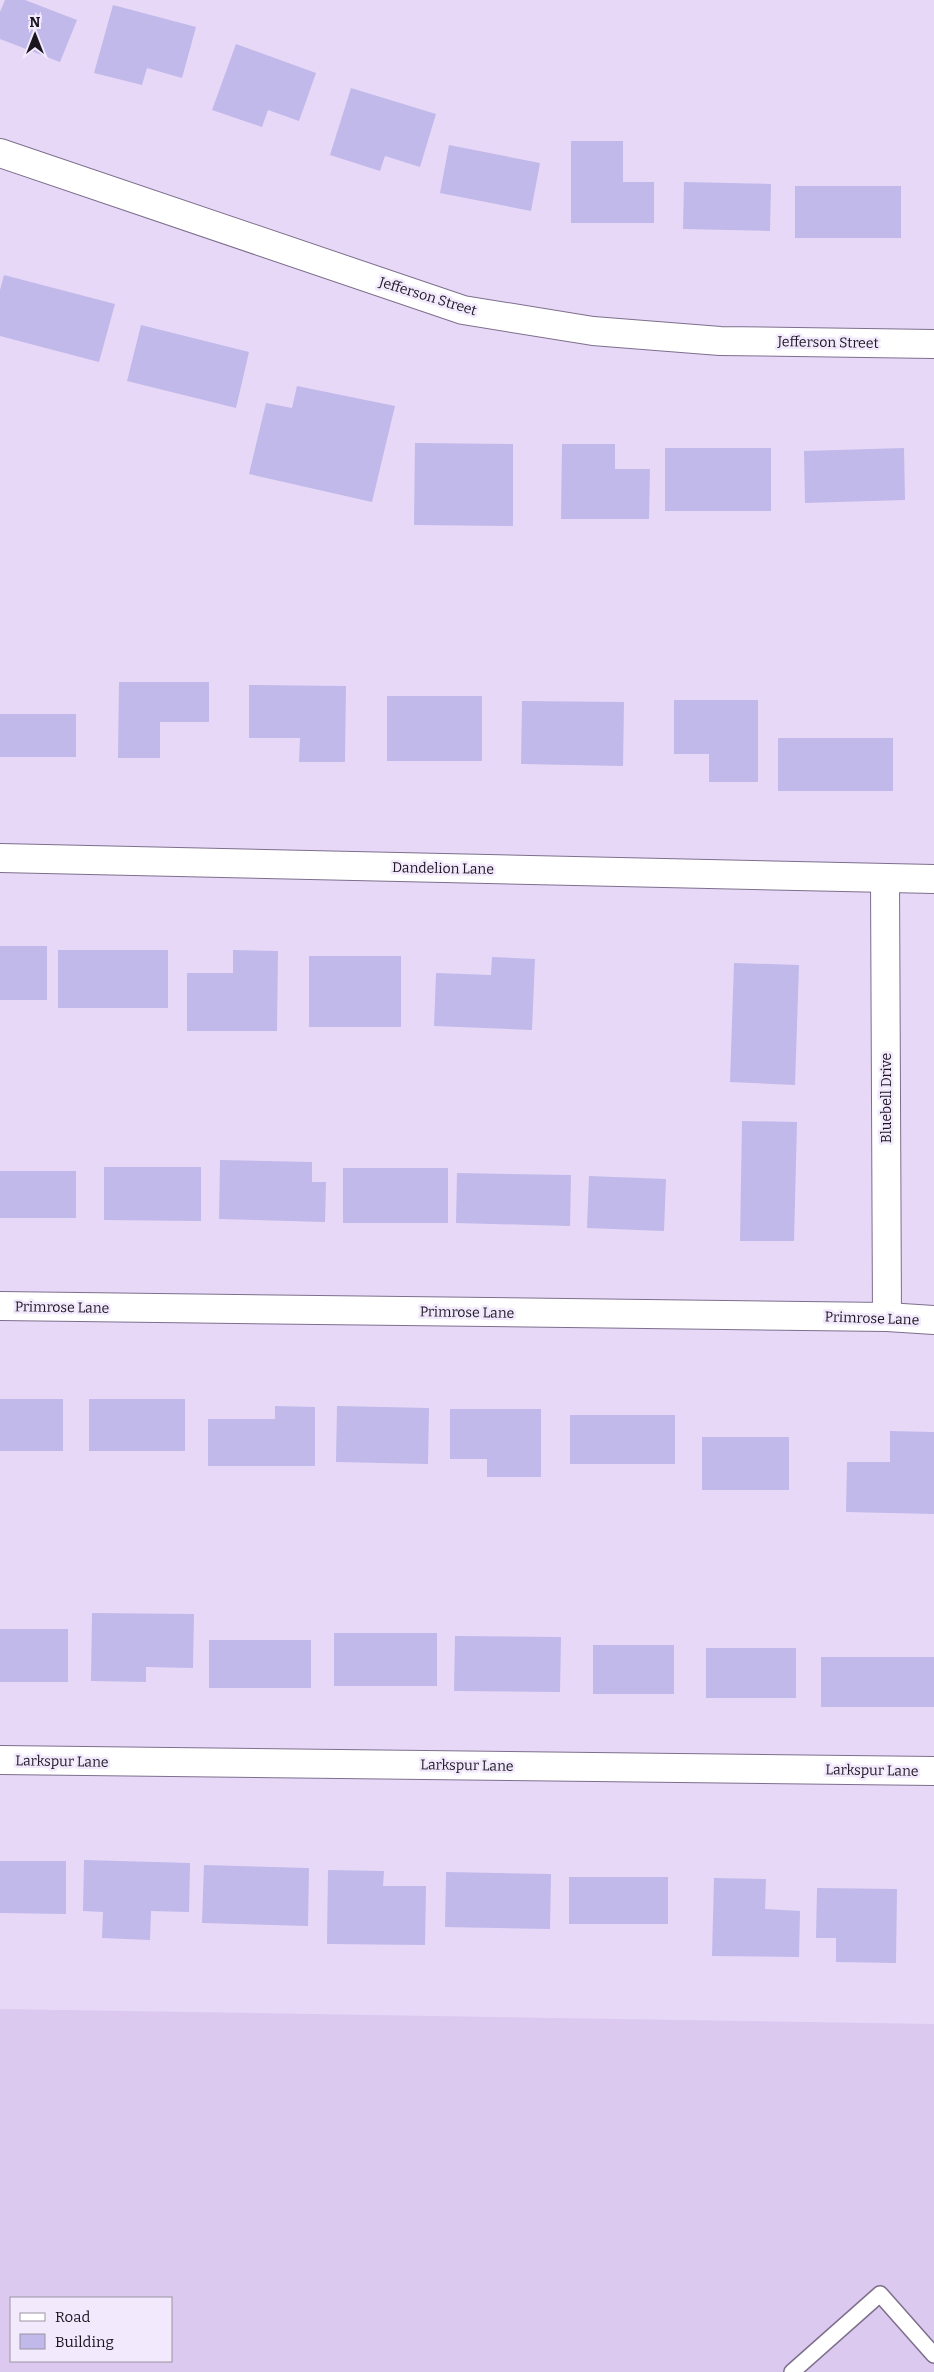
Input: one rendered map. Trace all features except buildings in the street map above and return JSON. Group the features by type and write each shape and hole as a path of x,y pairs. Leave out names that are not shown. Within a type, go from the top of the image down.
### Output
{"street":[{"name":"Jefferson Street","path":"0,153 463,310 593,331 720,341 934,344"},
{"name":"Dandelion Lane","path":"0,858 885,880 934,879"},
{"name":"Bluebell Drive","path":"885,880 887,1317"},
{"name":"Primrose Lane","path":"0,1306 887,1317 934,1320"},
{"name":"Larkspur Lane","path":"0,1760 934,1771"}],"lane":[{"path":"792,2372 880,2294 934,2355"}],"shaded area":[{"path":"0,2009 934,2024 934,2372 0,2372"}]}
